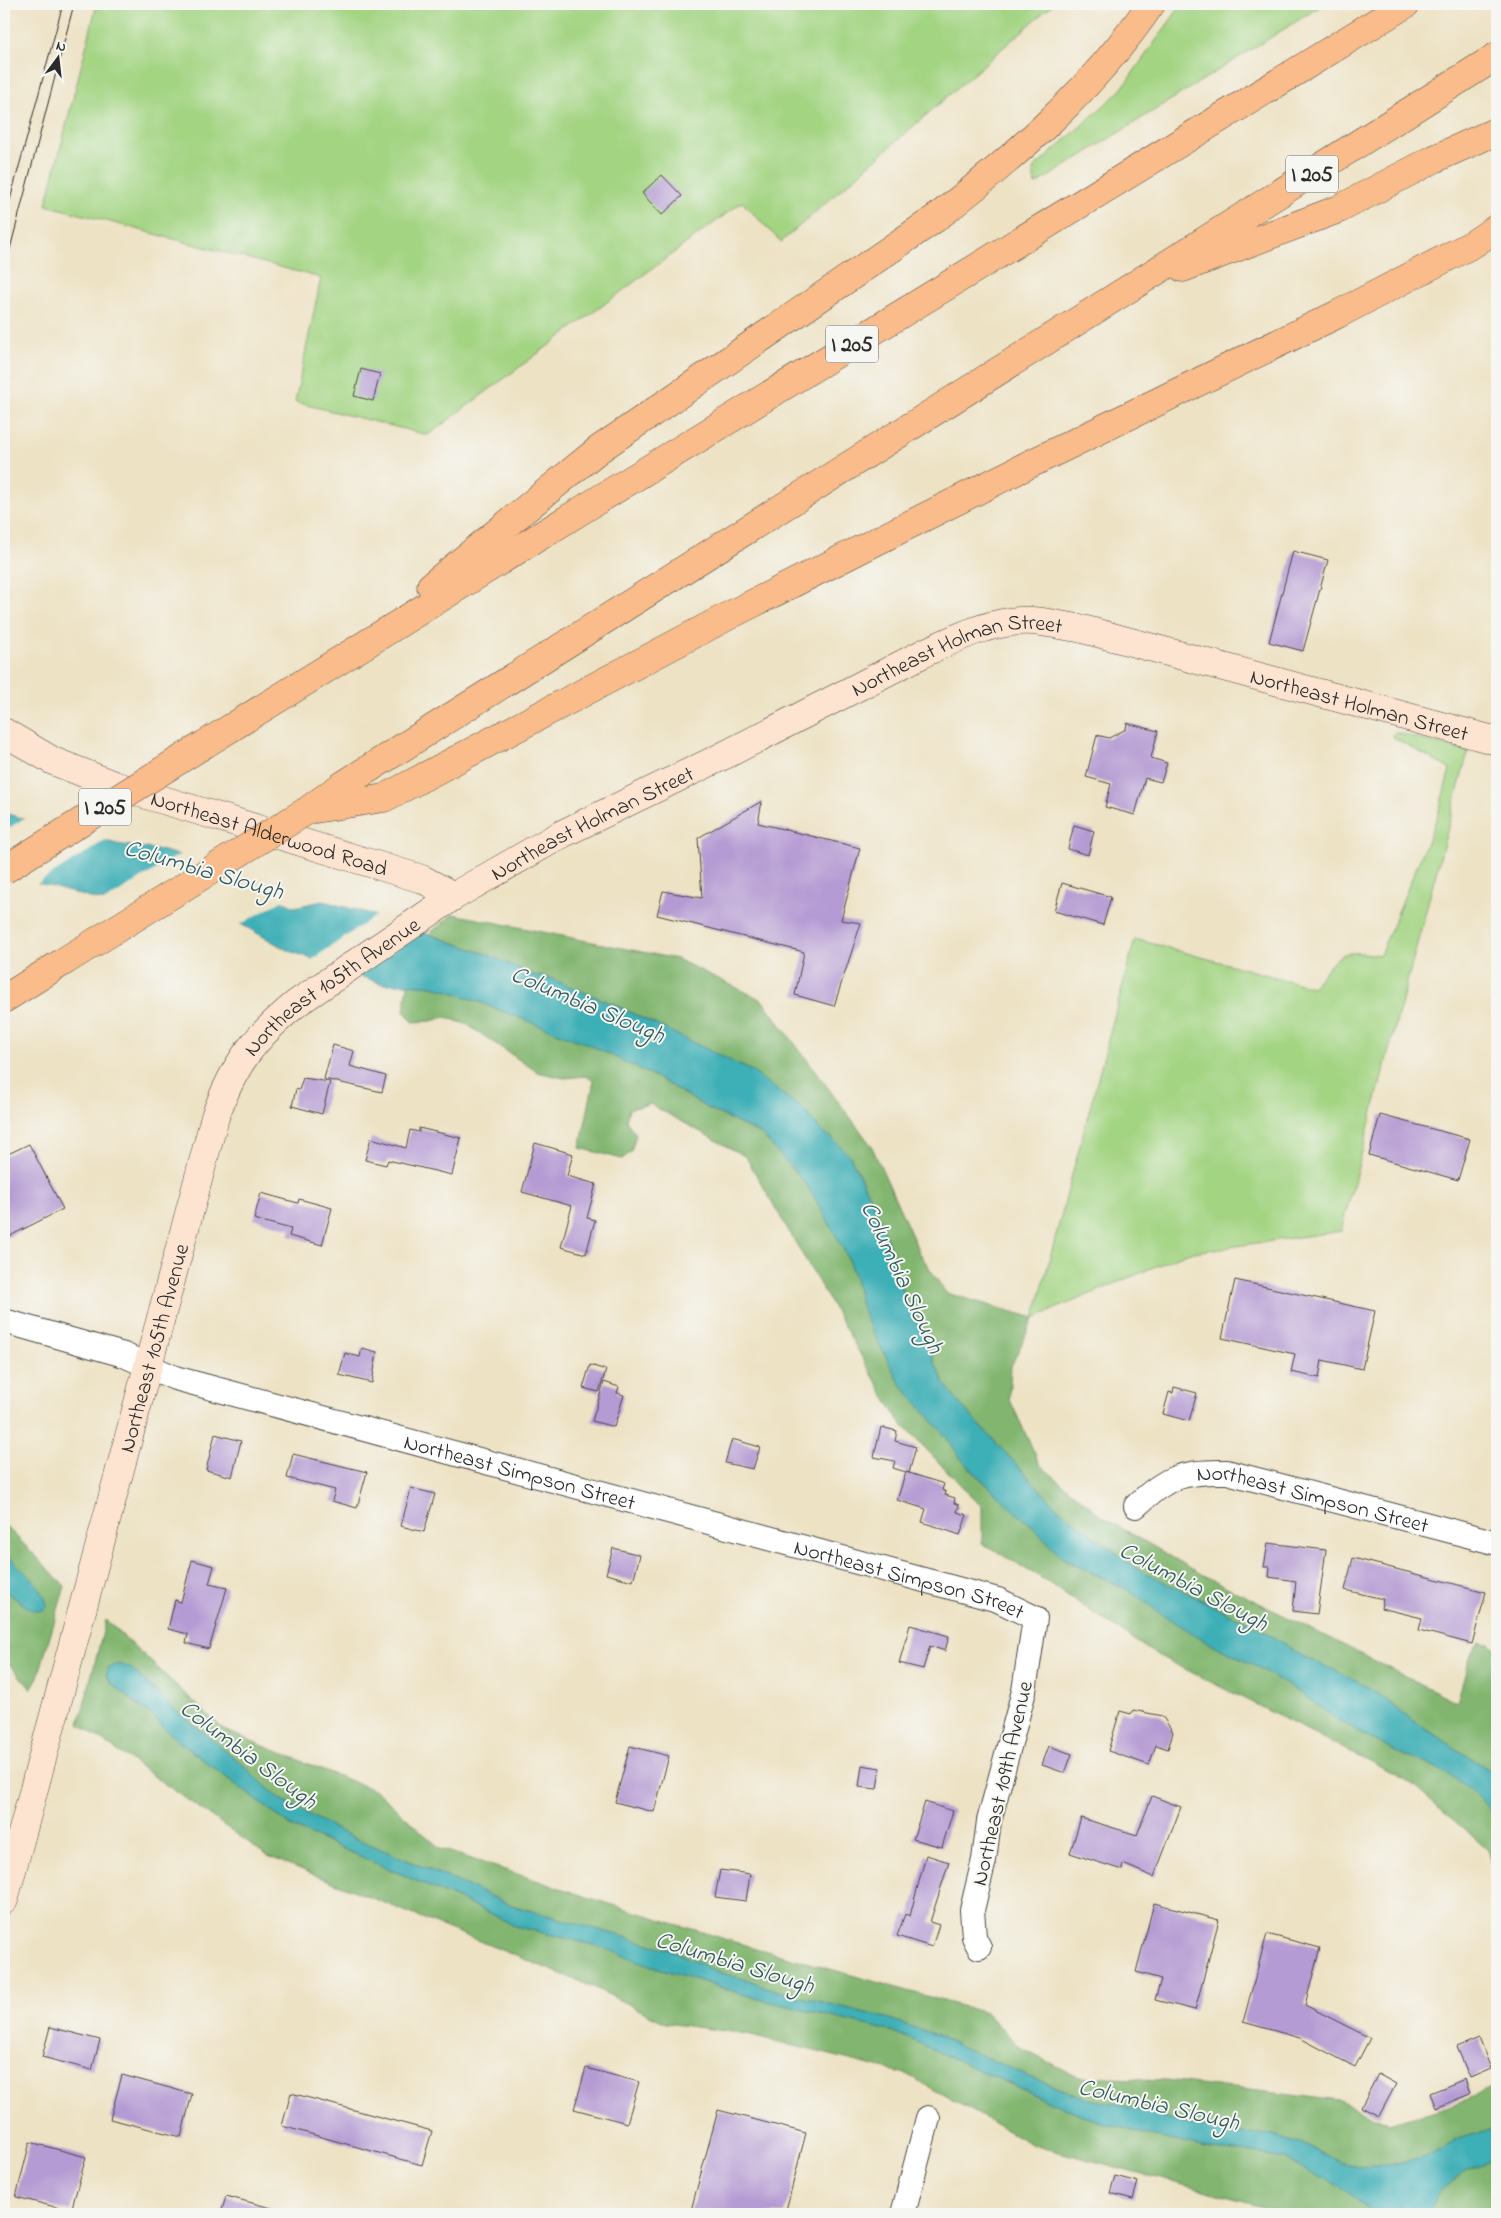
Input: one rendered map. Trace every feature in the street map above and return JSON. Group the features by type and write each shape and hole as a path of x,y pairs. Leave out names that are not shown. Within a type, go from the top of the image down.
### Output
{"highway":[{"path":"342,658 598,450 936,218 988,177 1057,117 1098,74 1151,4"},
{"name":"I 205","path":"4,870 342,658 1406,4"},
{"name":"I 205","path":"4,999 308,810 343,785 1124,291 1329,164 1497,56"},
{"path":"1124,291 1339,210 1434,160 1497,131"},
{"path":"308,810 384,798 741,610 1028,465 1338,314 1473,244 1497,228"}],"street":[{"name":"Northeast Holman Street","path":"454,896 562,834 725,755 924,653 974,632 1011,623 1030,621 1050,622 1079,628 1497,741"},
{"name":"Northeast Alderwood Road","path":"4,732 53,761 114,785 422,879 454,896"},
{"name":"Northeast 105th Avenue","path":"4,1900 212,1126 224,1092 246,1052 278,1018 335,976 454,896"},
{"name":"Northeast Simpson Street","path":"4,1321 124,1355 175,1378 998,1600 1035,1618"},
{"name":"Northeast Simpson Street","path":"1136,1506 1150,1492 1171,1478 1198,1472 1227,1472 1497,1543"},
{"name":"Northeast 109th Avenue","path":"979,1947 974,1937 972,1910 984,1860 989,1821 1024,1691 1035,1618"},
{"path":"903,2214 928,2118"}],"green space":[{"path":"97,4 1053,4 781,242 742,202 428,435 295,402 321,278 46,205"},
{"path":"1182,4 1324,4 1035,185 1033,169 1120,91"},
{"path":"1395,732 1468,752 1341,1231 1187,1253 1034,1318 1135,939 1312,987 1339,956 1353,953 1380,955 1437,818 1450,769 1393,737"},
{"path":"453,914 677,959 762,1000 871,1145 920,1254 946,1293 1034,1318 1011,1366 1009,1398 1040,1465 1104,1518 1201,1574 1457,1702 1470,1657 1479,1642 1490,1643 1497,1649 1497,1775 1412,1720 1373,1690 1350,1677 1304,1657 1259,1628 1136,1568 1058,1509 960,1404 944,1383 905,1296 881,1221 850,1156 832,1138 823,1133 804,1110 750,1070 613,1004 552,979 533,975 489,955 429,934"},
{"path":"408,984 433,986 461,995 590,1045 656,1077 709,1109 761,1134 807,1185 824,1214 845,1252 855,1278 861,1306 870,1327 900,1383 977,1476 1033,1526 1065,1560 1132,1592 1209,1643 1261,1669 1300,1693 1338,1720 1403,1756 1428,1763 1458,1780 1480,1798 1497,1819 1497,1880 1488,1850 1410,1782 1155,1654 1043,1579 982,1543 982,1507 899,1421 746,1157 650,1104 629,1109 626,1121 636,1134 631,1152 622,1159 580,1148 594,1081 586,1076 564,1078 537,1072 468,1025 446,1017 431,1021 413,1022 404,1011"},
{"path":"4,1524 65,1586 38,1677 31,1689 4,1658 4,1590 30,1609 13,1563 4,1551"},
{"path":"106,1620 224,1730 376,1791 441,1849 587,1897 738,1943 986,2013 1022,2049 1078,2077 1166,2080 1340,2101 1389,2124 1436,2111 1497,2087 1497,2127 1458,2139 1420,2159 1366,2167 1342,2163 1300,2143 1273,2135 1239,2133 1190,2125 1133,2108 1089,2099 1029,2077 931,2033 886,2018 774,1990 748,1980 717,1972 674,1951 514,1906 341,1832 277,1797 241,1763 170,1706 132,1669 129,1699 150,1714 178,1741 291,1826 492,1914 515,1926 598,1946 646,1964 755,1998 894,2032 1082,2116 1151,2136 1221,2151 1253,2153 1284,2159 1343,2188 1376,2214 1288,2214 1033,2145 906,2074 747,2034 666,2023 593,1987 268,1856 79,1724"},
{"path":"1497,2157 1497,2214 1430,2214 1438,2194 1464,2172"}],"water":[{"name":"Columbia Slough","path":"4,813 117,844 159,850 220,865 294,907 323,901 364,912 489,955 533,975 552,979 613,1004 750,1070 804,1110 823,1133 832,1138 850,1156 881,1221 905,1296 944,1383 960,1404 1058,1509 1136,1568 1259,1628 1304,1657 1350,1677 1373,1690 1412,1720 1497,1775 1497,1819 1480,1798 1458,1780 1428,1763 1403,1756 1338,1720 1300,1693 1261,1669 1209,1643 1161,1614 1132,1592 1061,1557 1033,1526 1015,1512 962,1460 947,1438 900,1383 870,1327 861,1306 855,1278 845,1252 824,1214 807,1185 761,1134 709,1109 656,1077 590,1045 461,995 433,986 383,984 287,950 239,923 94,899 4,873"},
{"path":"4,1551 37,1585 46,1600 47,1608 39,1611 30,1609 4,1590"},
{"path":"119,1664 132,1669 170,1706 241,1763 277,1797 341,1832 514,1906 674,1951 717,1972 748,1980 774,1990 886,2018 931,2033 1029,2077 1089,2099 1133,2108 1190,2125 1239,2133 1272,2135 1300,2143 1342,2163 1366,2167 1420,2159 1458,2139 1497,2127 1497,2157 1464,2172 1438,2194 1430,2214 1376,2214 1343,2188 1284,2159 1253,2153 1221,2151 1151,2136 1082,2116 894,2032 755,1998 646,1964 598,1946 515,1926 492,1914 291,1826 178,1741 150,1714 111,1683 106,1675 108,1668"}],"pier":[{"path":"26,817 107,839 35,885 4,876 4,831"},
{"path":"182,853 221,863 285,899 239,925 102,903"},
{"path":"378,914 424,930 356,977 310,961"}],"building":[{"path":"662,175 682,196 662,215 642,193"},
{"path":"361,369 380,374 373,401 354,396"},
{"path":"1293,551 1328,560 1303,651 1269,642"},
{"path":"1127,723 1158,731 1151,758 1167,763 1161,782 1145,778 1135,815 1105,807 1111,784 1086,777 1097,735 1109,738 1126,729"},
{"path":"762,801 758,823 860,848 841,920 861,923 834,1006 795,995 804,952 657,915 663,891 702,898 698,838"},
{"path":"1074,825 1094,831 1088,855 1068,849"},
{"path":"1062,883 1111,897 1103,925 1054,911"},
{"path":"333,1045 354,1051 350,1066 386,1076 382,1092 324,1079"},
{"path":"303,1078 330,1082 322,1114 292,1106 296,1089 299,1090"},
{"path":"1380,1115 1470,1139 1458,1180 1369,1155"},
{"path":"419,1128 461,1138 452,1175 388,1160 386,1165 365,1160 371,1138 406,1148 410,1130 419,1132"},
{"path":"535,1143 573,1154 567,1176 596,1184 587,1218 595,1220 586,1254 561,1247 572,1206 522,1192"},
{"path":"29,1144 63,1209 4,1239 4,1156"},
{"path":"261,1193 298,1203 299,1199 332,1208 322,1245 289,1236 291,1229 254,1219"},
{"path":"1235,1280 1375,1311 1362,1369 1322,1360 1319,1378 1291,1372 1295,1354 1222,1338"},
{"path":"362,1348 377,1352 372,1383 339,1375 345,1353 360,1357"},
{"path":"590,1365 606,1370 599,1392 583,1388"},
{"path":"604,1382 619,1387 617,1393 624,1395 614,1427 592,1421"},
{"path":"1174,1387 1197,1393 1189,1421 1163,1414 1169,1392 1173,1393"},
{"path":"881,1427 897,1431 895,1441 916,1447 909,1473 893,1468 895,1461 874,1457"},
{"path":"215,1434 241,1441 232,1477 206,1470"},
{"path":"732,1439 760,1447 753,1469 725,1463"},
{"path":"293,1454 367,1472 357,1508 332,1501 335,1490 287,1478"},
{"path":"906,1472 944,1484 942,1490 946,1492 945,1495 955,1498 954,1503 959,1505 957,1512 967,1515 960,1535 922,1522 926,1509 897,1500"},
{"path":"411,1488 435,1494 424,1532 401,1526"},
{"path":"1268,1543 1326,1550 1317,1614 1293,1611 1296,1581 1269,1577 1270,1567 1264,1567"},
{"path":"613,1548 640,1555 633,1581 606,1574"},
{"path":"1353,1558 1486,1592 1472,1644 1419,1630 1422,1618 1381,1608 1383,1599 1345,1590"},
{"path":"192,1560 214,1566 209,1584 227,1588 209,1649 186,1643 188,1634 168,1629 175,1600 181,1602"},
{"path":"910,1625 949,1636 945,1651 930,1646 923,1669 899,1663"},
{"path":"1133,1710 1162,1716 1173,1732 1168,1749 1156,1745 1149,1765 1108,1751 1120,1711 1131,1714"},
{"path":"630,1746 669,1756 654,1812 615,1802"},
{"path":"1049,1746 1072,1754 1065,1773 1042,1765"},
{"path":"862,1765 880,1768 877,1789 859,1787"},
{"path":"1152,1796 1181,1807 1154,1877 1123,1864 1122,1870 1070,1853 1081,1818 1137,1835"},
{"path":"925,1802 953,1811 942,1847 913,1839"},
{"path":"926,1855 949,1862 930,1922 939,1925 932,1947 897,1936 905,1914 910,1916"},
{"path":"720,1870 750,1874 746,1901 715,1897"},
{"path":"1154,1903 1219,1920 1195,2010 1155,2000 1161,1979 1136,1972"},
{"path":"1267,1934 1320,1948 1305,2005 1370,2038 1355,2067 1300,2038 1243,2022"},
{"path":"50,2027 100,2040 92,2070 42,2057"},
{"path":"1479,2038 1491,2069 1470,2078 1457,2047"},
{"path":"586,2068 639,2082 627,2123 574,2109"},
{"path":"1378,2074 1396,2084 1379,2116 1361,2107"},
{"path":"122,2075 192,2094 181,2137 110,2119"},
{"path":"1465,2079 1470,2094 1436,2108 1430,2093"},
{"path":"291,2093 432,2131 422,2165 282,2126"},
{"path":"718,2110 806,2133 785,2214 690,2214"},
{"path":"30,2142 86,2157 71,2211 16,2197"},
{"path":"1115,2176 1138,2182 1133,2199 1110,2193"},
{"path":"226,2196 275,2209 274,2214 221,2214"}],"tram line":[{"path":"4,222 63,4"},
{"path":"4,272 74,4"}]}
